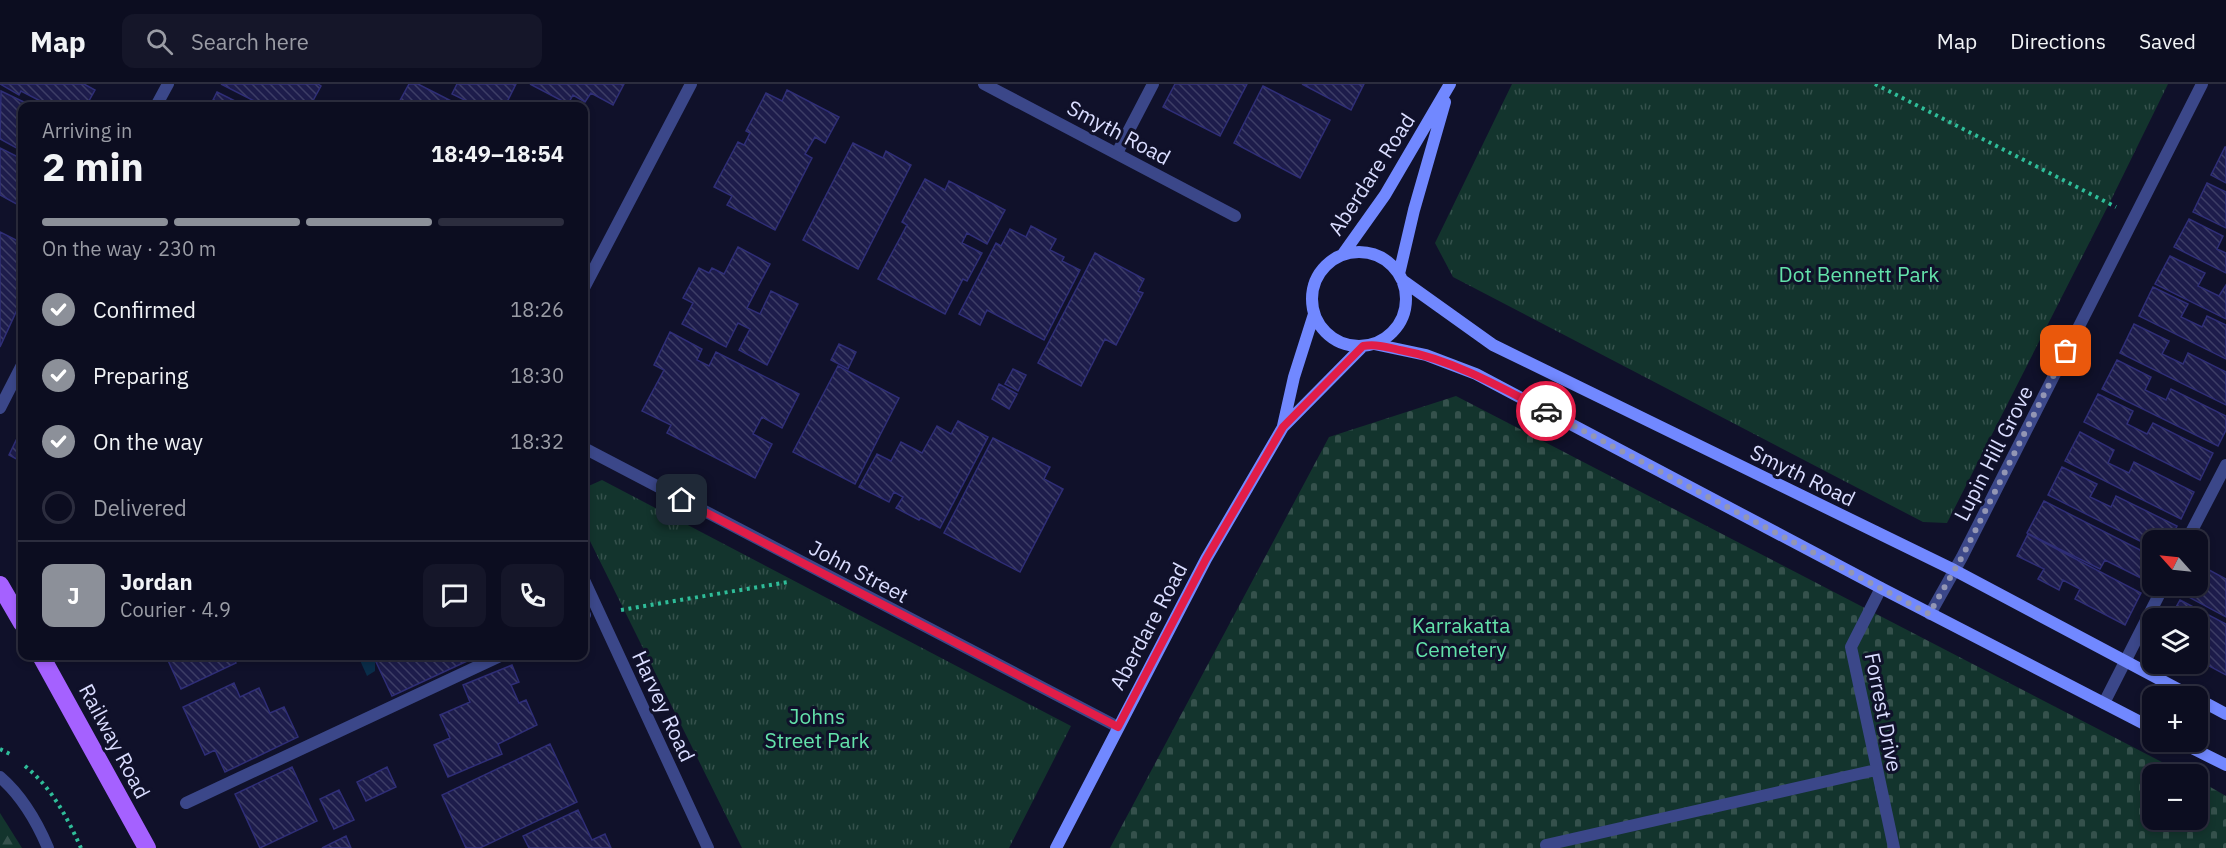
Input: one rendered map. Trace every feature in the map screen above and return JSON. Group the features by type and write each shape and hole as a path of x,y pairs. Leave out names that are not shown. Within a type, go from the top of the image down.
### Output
{"main road":[{"name":"Aberdare Road","path":"1343,254 1385,195 1450,84 1414,210 1400,277"},
{"path":"1369,345 1388,337 1398,325 1405,311 1406,295 1400,277 1390,264 1368,253 1343,254 1330,261 1320,272 1313,285 1311,300 1314,314 1319,326 1327,336 1350,346 1369,345 1426,355 1476,374 1929,614 2142,723"},
{"name":"Smyth Road","path":"1400,277 1493,345 1954,570 2172,686"},
{"name":"Aberdare Road","path":"1283,427 1294,377 1314,314"},
{"name":"Aberdare Road","path":"1056,848 1206,559 1283,427 1369,345"},
{"path":"0,585 18,616"},
{"name":"Railway Road","path":"43,660 147,848"},
{"path":"2208,704 2226,714"},
{"path":"2200,752 2226,765"}],"street":[{"path":"158,102 168,84"},
{"path":"588,280 691,84"},
{"name":"Smyth Road","path":"984,84 1235,216"},
{"path":"1117,153 1153,84"},
{"name":"Lupin Hill Grove","path":"1929,614 1954,570 2202,84"},
{"path":"0,408 18,373"},
{"name":"John Street","path":"588,450 1118,727"},
{"path":"2192,530 2226,465"},
{"name":"Forrest Drive","path":"1881,588 1851,647 1894,848"},
{"name":"Harvey Road","path":"588,589 708,848"},
{"path":"2104,703 2158,596"},
{"path":"186,803 491,660"},
{"path":"1547,848 1546,845 1558,842 1876,770"},
{"path":"0,777 31,815 48,848"}],"path":[{"path":"1875,84 2122,210"},
{"path":"617,610 793,582"}],"green space":[{"name":"Dot Bennett Park","path":"1512,84 2168,84 1947,523 1923,522 1453,277 1435,243"},
{"name":"Karrakatta Cemetery","path":"1456,396 2166,764 2142,764 2142,830 2208,830 2208,786 2226,796 2226,848 1110,848 1329,437"},
{"name":"Johns Street Park","path":"602,480 1071,726 1009,848 742,848 588,537 588,486"},
{"path":"0,813 22,848 0,848"}],"water":[{"path":"360,660 375,660 375,671 367,676"}],"building":[{"path":"0,84 84,84 95,90 88,102 42,102 21,91 19,95"},
{"path":"221,84 318,84 321,86 312,102 256,102"},
{"path":"409,84 418,84 453,102 399,102"},
{"path":"457,84 516,84 507,102 469,102 452,94"},
{"path":"530,84 624,84 613,105 591,93 585,102 573,95 569,102 564,102"},
{"path":"1175,84 1247,84 1220,136 1163,107"},
{"path":"1302,84 1364,84 1351,110"},
{"path":"1263,86 1330,120 1300,178 1234,143"},
{"path":"787,90 839,117 825,143 815,137 805,154 812,158 775,230 727,205 732,196 714,187 738,142 744,145 750,133 746,131 766,93 782,101"},
{"path":"1,91 24,102 18,102 18,149 0,139"},
{"path":"217,92 237,102 212,102"},
{"path":"853,143 883,158 886,151 911,165 858,269 803,240"},
{"path":"2226,147 2226,183 2211,175"},
{"path":"0,148 18,157 18,205 0,195"},
{"path":"925,179 945,190 949,181 1005,210 987,244 967,233 962,243 982,253 967,281 963,279 945,314 878,279 907,225 902,222"},
{"path":"2207,183 2226,192 2226,228 2193,212"},
{"path":"2189,219 2223,236 2217,249 2226,253 2226,273 2174,247"},
{"path":"1031,226 1056,239 1050,250 1064,257 1062,261 1080,270 1044,340 987,310 980,325 959,314 996,243 1001,246 1010,229 1026,237"},
{"path":"0,232 18,241 18,308 0,347"},
{"path":"738,247 770,264 747,308 760,314 771,291 798,304 767,365 739,350 750,329 738,323 726,347 682,324 693,303 683,298 699,268 709,273 712,268 724,274"},
{"path":"1095,253 1144,279 1138,291 1143,293 1116,345 1105,339 1081,386 1038,363"},
{"path":"2170,256 2205,273 2198,286 2219,296 2226,285 2226,319 2155,284"},
{"path":"2153,287 2188,304 2181,317 2202,327 2207,316 2226,325 2226,359 2139,316"},
{"path":"2134,324 2169,341 2162,354 2183,364 2188,353 2226,372 2226,405 2120,353"},
{"path":"670,332 702,349 697,360 709,366 716,352 799,394 782,428 762,417 753,434 772,444 755,478 667,433 671,425 642,411 664,370 654,365"},
{"path":"839,344 856,352 848,369 831,360"},
{"path":"2117,360 2151,377 2145,390 2166,400 2171,389 2226,416 2226,430 2218,446 2102,389"},
{"path":"838,366 899,398 855,484 793,452"},
{"path":"1013,369 1026,375 1018,391 1005,384"},
{"path":"999,384 1017,394 1009,409 992,399"},
{"path":"2098,394 2133,411 2127,424 2147,434 2153,423 2213,453 2200,480 2084,422"},
{"path":"958,421 988,437 940,528 896,508 903,497 894,492 889,502 859,487 877,454 891,461 901,442 922,453 937,426 951,434"},
{"path":"2080,432 2114,450 2108,463 2129,473 2134,462 2194,492 2181,519 2065,461"},
{"path":"18,436 18,460 9,455"},
{"path":"993,438 1050,467 1044,479 1063,489 1020,572 944,533"},
{"path":"2062,467 2097,484 2090,497 2111,507 2116,496 2177,526 2175,530 2142,530 2142,542 2048,495"},
{"path":"2044,501 2142,551 2142,578 2105,560 2100,569 2027,533"},
{"path":"2028,534 2141,593 2125,625 2075,599 2080,589 2063,580 2059,590 2038,579 2044,569 2017,556"},
{"path":"2208,569 2226,579 2226,617 2187,596 2208,596"},
{"path":"2180,600 2195,608 2176,608"},
{"path":"2208,615 2226,624 2226,675 2208,665"},
{"path":"168,660 234,660 236,663 181,689"},
{"path":"381,660 469,660 392,696 376,662"},
{"path":"512,665 519,682 511,685 519,703 526,700 537,725 498,744 502,754 448,777 434,745 450,738 440,715 470,702 463,685"},
{"path":"234,683 240,697 259,688 270,713 284,707 298,737 225,772 215,750 205,755 183,707"},
{"path":"550,744 577,802 480,848 466,848 442,795"},
{"path":"292,767 317,821 260,848 235,794"},
{"path":"387,767 396,787 366,801 357,782"},
{"path":"339,790 354,820 334,829 320,799"},
{"path":"578,810 592,840 605,834 611,848 529,848 523,836"},
{"path":"346,836 351,848 322,848"}],"way so far":[{"path":"1546,411 1929,614 1962,557 2066,351"}],"route":[{"path":"682,500 1081,710 1118,727 1206,559 1283,427 1363,346 1374,344 1426,355 1476,374 1546,411"}]}
